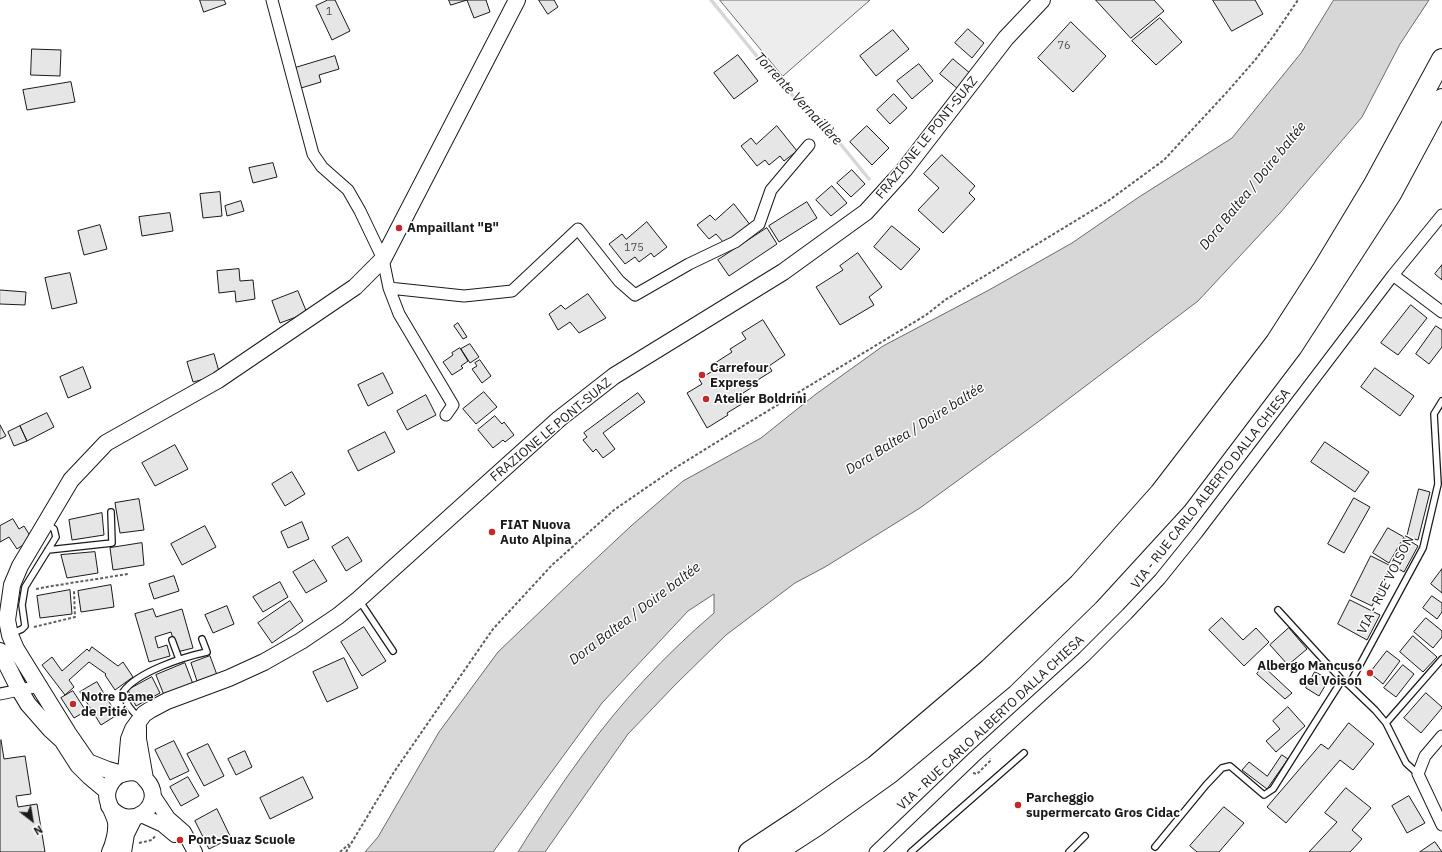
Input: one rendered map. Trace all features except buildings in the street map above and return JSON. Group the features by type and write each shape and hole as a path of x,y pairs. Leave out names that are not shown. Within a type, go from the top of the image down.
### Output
{"highway":[{"path":"749,852 875,766 989,669 1079,584 1160,492 1276,342 1374,186 1442,59"},
{"path":"776,852 816,826 890,773 1003,679 1089,596 1177,499 1292,347 1391,194 1442,99"}],"main road":[{"path":"145,778 136,772 124,773 108,770 88,762 16,649 16,632 7,620 12,585 20,566 71,480 106,443 218,380 355,287 383,259 517,0"},
{"name":"FRAZIONE LE PONT-SUAZ","path":"139,721 150,710 166,701 228,678 264,662 301,641 338,616 359,600 559,419 614,376 783,272 866,212 904,170 1006,38 1042,0"},
{"path":"0,592 10,576 20,566"},
{"path":"0,652 28,704 62,740 78,765 108,799 117,815 128,818 137,816 150,806 152,794 151,788 145,778 138,739 139,721"},
{"path":"124,773 129,739 133,729 139,721"},
{"path":"110,852 116,822 108,799 110,783 115,777 124,773"},
{"path":"124,846 137,816"}],"street":[{"path":"272,0 313,154 322,167 348,190 360,211 383,259 389,288 399,314 454,405 446,415"},
{"path":"389,288 464,296 512,291 578,229 619,281 636,295 689,264 735,242 759,224 771,190 808,145"},
{"name":"VIA - RUE CARLO ALBERTO DALLA CHIESA","path":"875,852 974,757 1084,657 1160,579 1442,215"},
{"path":"1394,276 1442,312"},
{"path":"0,694 39,686"},
{"path":"1442,736 1425,756 1418,774 1442,825"},
{"path":"152,794 168,818 184,832 195,852"},
{"path":"137,816 163,825 176,836 189,852"}],"lane":[{"name":"VIA - RUE VOISON","path":"1349,685 1423,548 1440,483 1434,414 1442,401"},
{"path":"48,550 112,543 111,512"},
{"path":"16,632 25,626 22,606 25,587 56,537 54,529 46,523"},
{"path":"359,600 393,651"},
{"path":"1278,610 1342,680 1375,710 1386,723 1406,763 1418,774"},
{"path":"172,640 179,659"},
{"path":"139,721 124,698 123,692 128,685 143,675 179,659 207,652 202,640"},
{"path":"1386,723 1442,659"},
{"path":"1155,847 1206,785 1222,768 1230,766 1264,795 1273,789 1342,680"},
{"path":"911,852 1024,753"},
{"path":"1068,852 1085,836"}],"path":[{"path":"346,852 394,772 493,629 552,566 614,510 675,468 926,315 945,300 1108,201 1164,160 1255,60 1298,0"},
{"path":"36,589 128,574"},
{"path":"16,632 75,617 74,591"},
{"path":"124,846 141,844 152,840 163,825"},
{"path":"340,852 352,842"}],"shaded area":[{"path":"720,0 870,0 783,76"}],"water":[{"name":"Dora Baltea / Doire baltée","path":"1334,0 1429,0 1400,44 1362,117 1280,213 1198,301 1038,422 920,508 825,567 795,583 726,635 628,734 545,852 518,852 565,780 612,717 644,680 714,613 714,594 688,611 602,703 493,852 365,852 378,837 439,732 498,652 631,526 683,481 761,438 816,394 883,346 989,290 1072,243 1139,197 1232,138 1301,53"}],"waterway":[{"name":"Torrente Vernaillère","path":"711,0 777,81 825,125 869,179"}],"place":[{"name":"Ampaillant \"B\"","path":"399,228"},
{"name":"Carrefour Express","path":"702,375"},
{"name":"Atelier Boldrini","path":"706,399"},
{"name":"FIAT Nuova Auto Alpina","path":"492,532"},
{"name":"Albergo Mancuso del Voison","path":"1370,673"},
{"name":"Notre Dame de Pitié","path":"73,704"},
{"name":"Parcheggio supermercato Gros Cidac","path":"1018,805"},
{"name":"Pont-Suaz Scuole","path":"180,840"}]}
